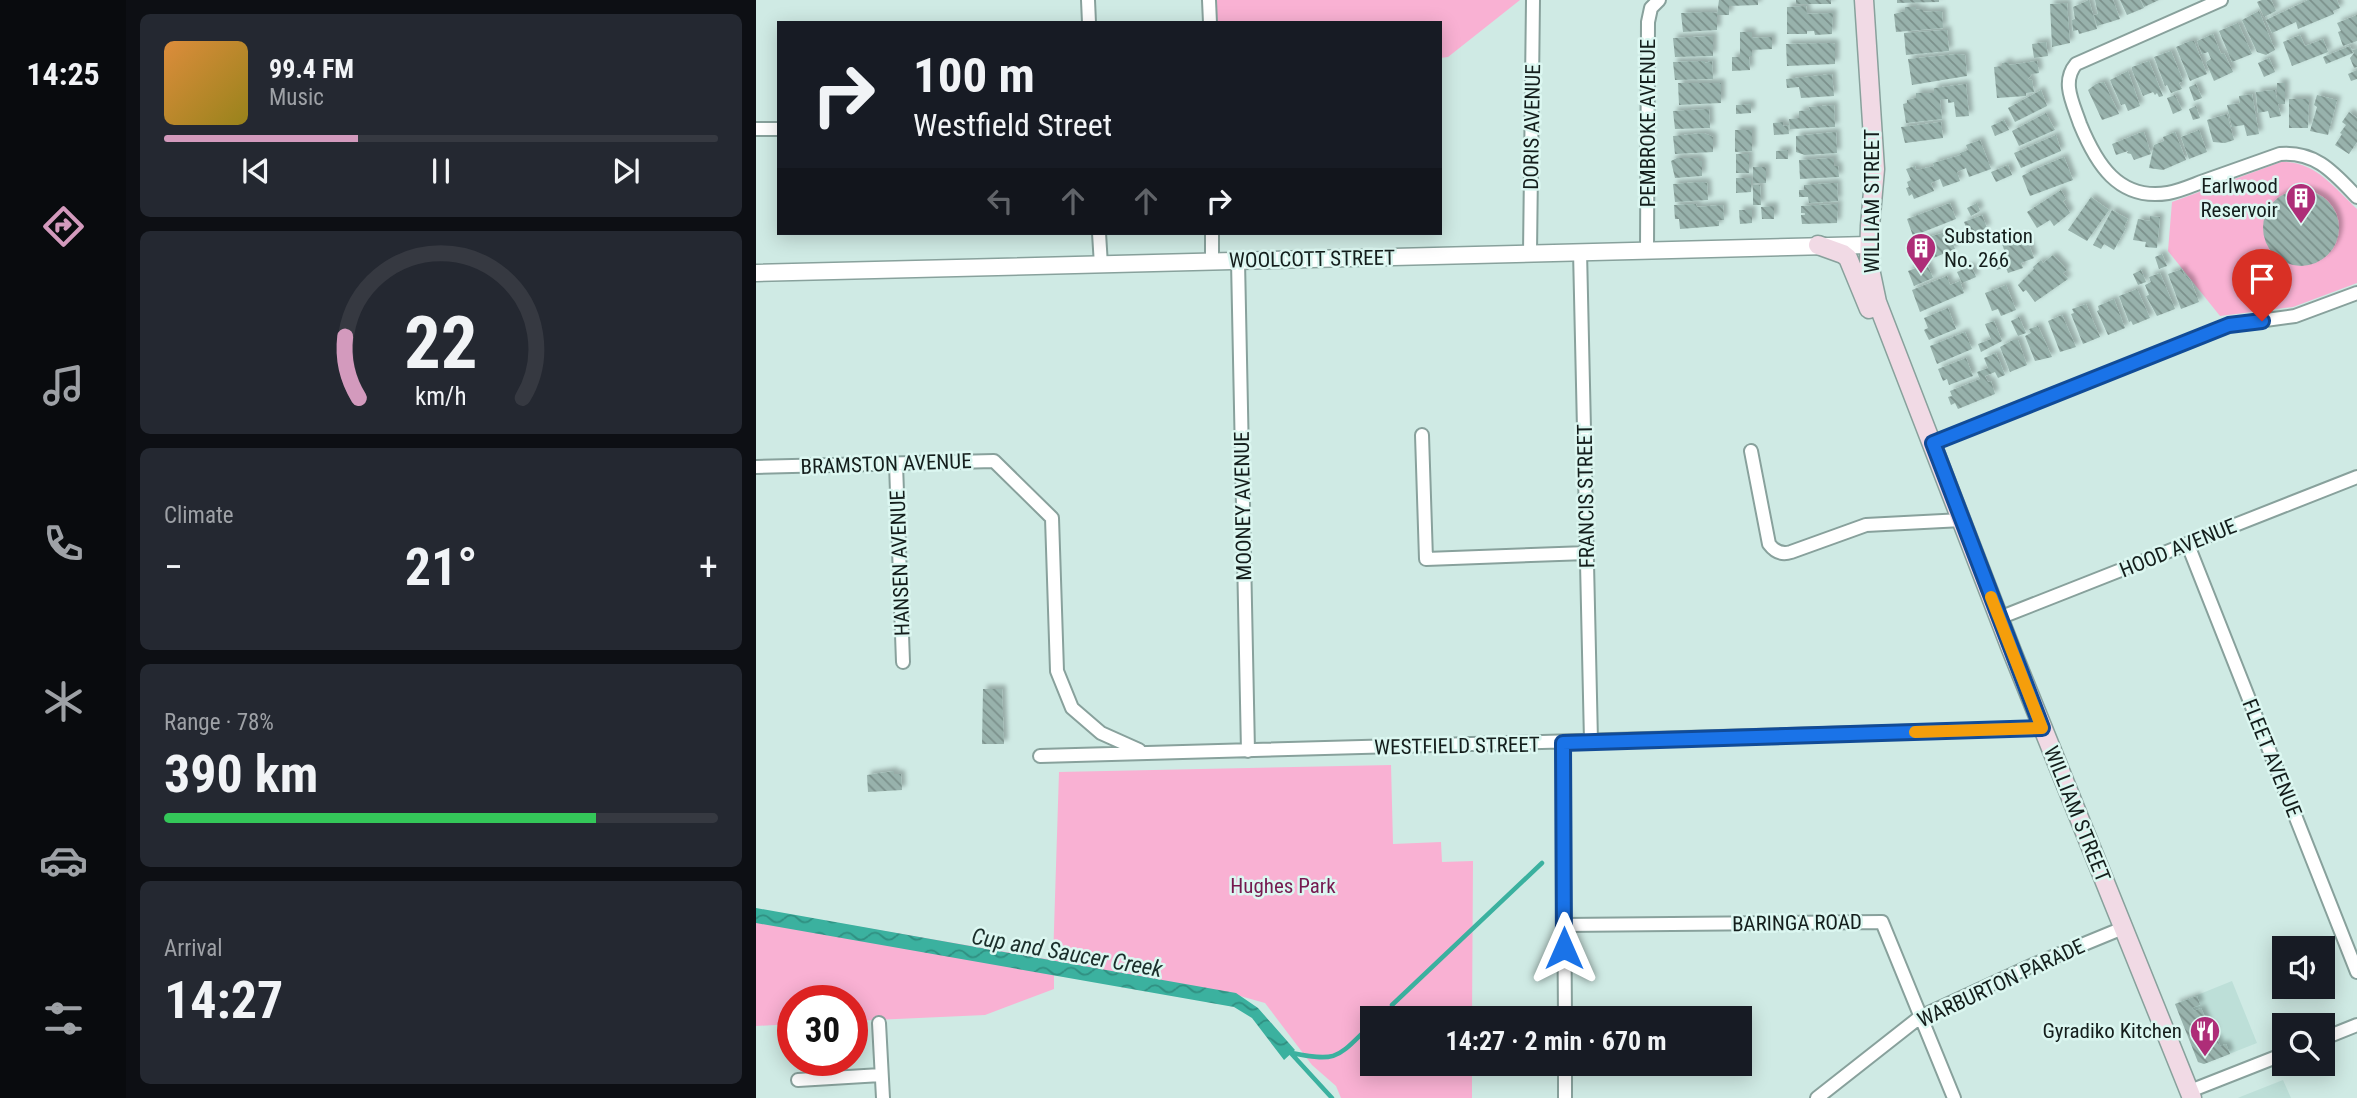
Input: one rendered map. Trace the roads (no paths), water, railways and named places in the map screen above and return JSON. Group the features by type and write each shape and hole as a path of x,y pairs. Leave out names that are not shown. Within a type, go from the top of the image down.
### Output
{"main road":[{"name":"WILLIAM STREET","path":"1864,0 1875,169 1869,245 1874,292 2042,728 2191,1095"},
{"path":"1818,246 1848,258 1881,338 1895,349"}],"street":[{"path":"1088,0 1089,21"},
{"path":"1209,0 1210,21"},
{"name":"DORIS AVENUE","path":"1530,253 1533,0"},
{"name":"PEMBROKE AVENUE","path":"1647,250 1648,22 1651,8 1659,0"},
{"path":"2221,0 2076,64 2068,73 2074,107 2098,162 2114,180 2127,187 2140,192 2169,193 2280,154 2293,153 2307,155 2327,167 2357,197"},
{"path":"756,129 777,129"},
{"path":"1099,235 1101,265"},
{"path":"1212,235 1212,261"},
{"name":"WOOLCOTT STREET","path":"756,274 1869,245"},
{"name":"FRANCIS STREET","path":"1580,251 1591,741"},
{"name":"MOONEY AVENUE","path":"1238,261 1248,751"},
{"path":"1933,443 2229,325 2295,316 2357,293"},
{"path":"1422,435 1426,559 1587,553"},
{"path":"1751,451 1769,544 1778,552 1791,552 1866,524 1962,520"},
{"name":"BRAMSTON AVENUE","path":"756,467 993,461 1052,518 1057,671 1072,708 1101,733 1142,751"},
{"name":"HANSEN AVENUE","path":"897,464 903,662"},
{"name":"HOOD AVENUE","path":"1999,618 2357,477"},
{"name":"FLEET AVENUE","path":"2188,545 2357,972"},
{"name":"WESTFIELD STREET","path":"1040,756 1142,751 1563,743 2042,728"},
{"path":"1563,743 1565,1006"},
{"name":"BARINGA ROAD","path":"1564,925 1882,922 1954,1098"},
{"name":"WARBURTON PARADE","path":"1817,1098 1920,1017 2033,965 2123,928"},
{"path":"879,1023 883,1098"},
{"path":"2335,1034 2357,1025"},
{"path":"2191,1095 2272,1059"},
{"path":"799,1080 881,1075"},
{"path":"1565,1076 1565,1098"}],"water":[{"path":"756,908 1236,993 1258,1008 1295,1050 1284,1060 1252,1018 1234,1007 756,923"}],"waterway":[{"path":"1392,1005 1542,863"},
{"path":"1292,1053 1329,1057 1344,1050 1360,1035"},
{"name":"Cup and Saucer Creek","path":"1288,1050 1332,1098"}],"place":[{"name":"Earlwood Reservoir","path":"2301,225"},
{"name":"Substation No. 266","path":"1921,275"},
{"name":"Gyradiko Kitchen","path":"2205,1058"}],"park label":[{"name":"Hughes Park","path":"1283,886"}]}
